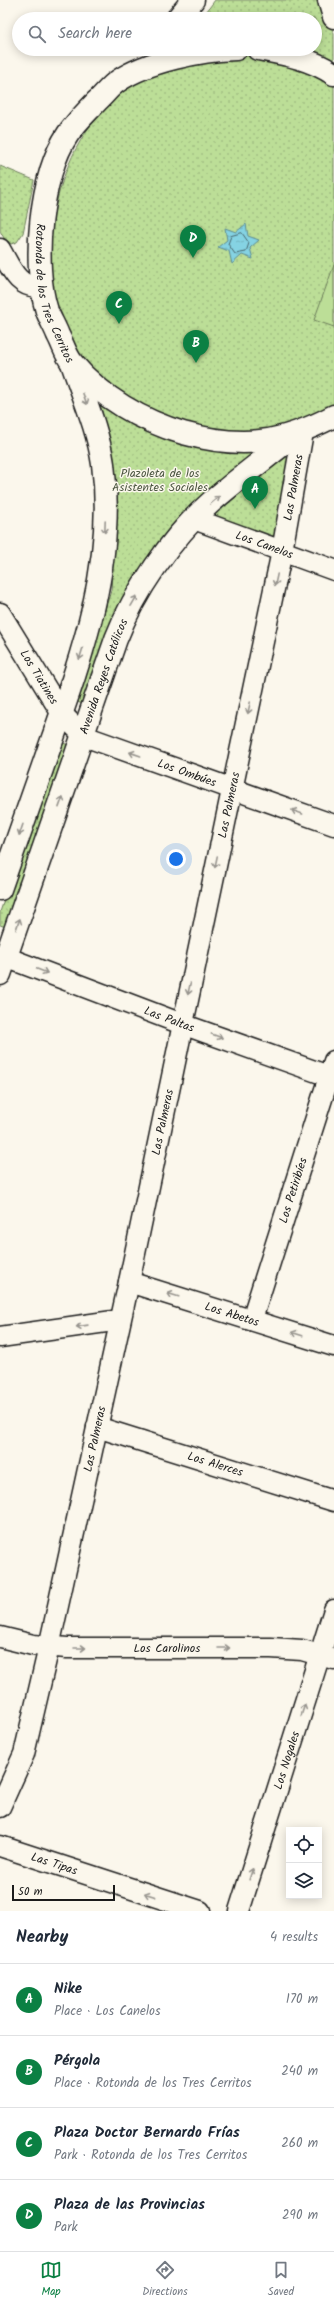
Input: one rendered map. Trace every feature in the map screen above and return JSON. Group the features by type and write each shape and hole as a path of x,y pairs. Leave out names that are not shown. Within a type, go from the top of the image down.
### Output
{"main road":[{"path":"184,12 193,0"},
{"path":"200,12 208,0"},
{"path":"329,0 334,17"},
{"name":"Rotonda de los Tres Cerritos","path":"156,56 118,81 80,119 67,135 58,153 43,208 39,259 41,286 47,312 72,363 112,398 151,422 172,430 204,439 227,442 269,440 299,433 334,416"},
{"path":"296,56 321,65 334,74"},
{"path":"0,889 62,714 101,578 105,526 103,464 98,439 72,363"},
{"name":"Avenida Reyes Católicos","path":"2,962 84,736 125,617 143,585 194,519 234,483 299,433"}],"street":[{"path":"0,249 18,280 32,287 41,286"},
{"name":"Las Palmeras","path":"0,1807 24,1754 50,1647 129,1282 282,552 299,433"},
{"name":"Los Canelos","path":"194,519 334,570"},
{"name":"Los Tiatines","path":"0,615 62,714 84,736"},
{"name":"Los Ombúes","path":"84,736 334,825"},
{"name":"Las Paltas","path":"2,962 182,1024 332,1072"},
{"name":"Los Petiribíes","path":"252,1319 332,1072"},
{"name":"Los Abetos","path":"129,1282 252,1319 334,1346"},
{"path":"0,1337 120,1320"},
{"name":"Los Alerces","path":"97,1427 334,1501"},
{"name":"Los Nogales","path":"239,1911 327,1657 334,1610"},
{"name":"Los Carolinos","path":"0,1637 50,1647 270,1648 302,1650 327,1657"},
{"name":"Las Tipas","path":"0,1846 200,1911"}],"green space":[{"path":"215,0 322,0 334,34 334,66 310,56 322,56 322,12 206,12"},
{"path":"223,56 259,56 334,79 334,408 258,436 241,437 201,428 167,423 155,417 122,394 86,363 72,343 58,313 51,279 50,244 55,208 65,173 80,141 100,112 124,90 149,75 190,63"},
{"path":"0,166 34,180 23,233 17,242 11,244 4,238 0,231"},
{"path":"334,265 334,327 314,320"},
{"name":"Plazoleta de los Asistentes Sociales","path":"94,391 145,425 272,444 193,513 85,705 75,701 111,591 116,519 112,458 102,411"},
{"path":"292,453 278,540 210,516 288,454"},
{"path":"58,741 71,746 9,928 0,925 0,912"}],"water":[{"path":"246,224 248,236 259,240 250,248 253,259 242,255 232,264 229,251 218,247 227,240 225,228 236,232"}],"place":[{"name":"Plaza de las Provincias","path":"193,258"},
{"name":"Plaza Doctor Bernardo Frías","path":"119,324"},
{"name":"Pérgola","path":"196,363"},
{"name":"Nike","path":"255,509"}]}
